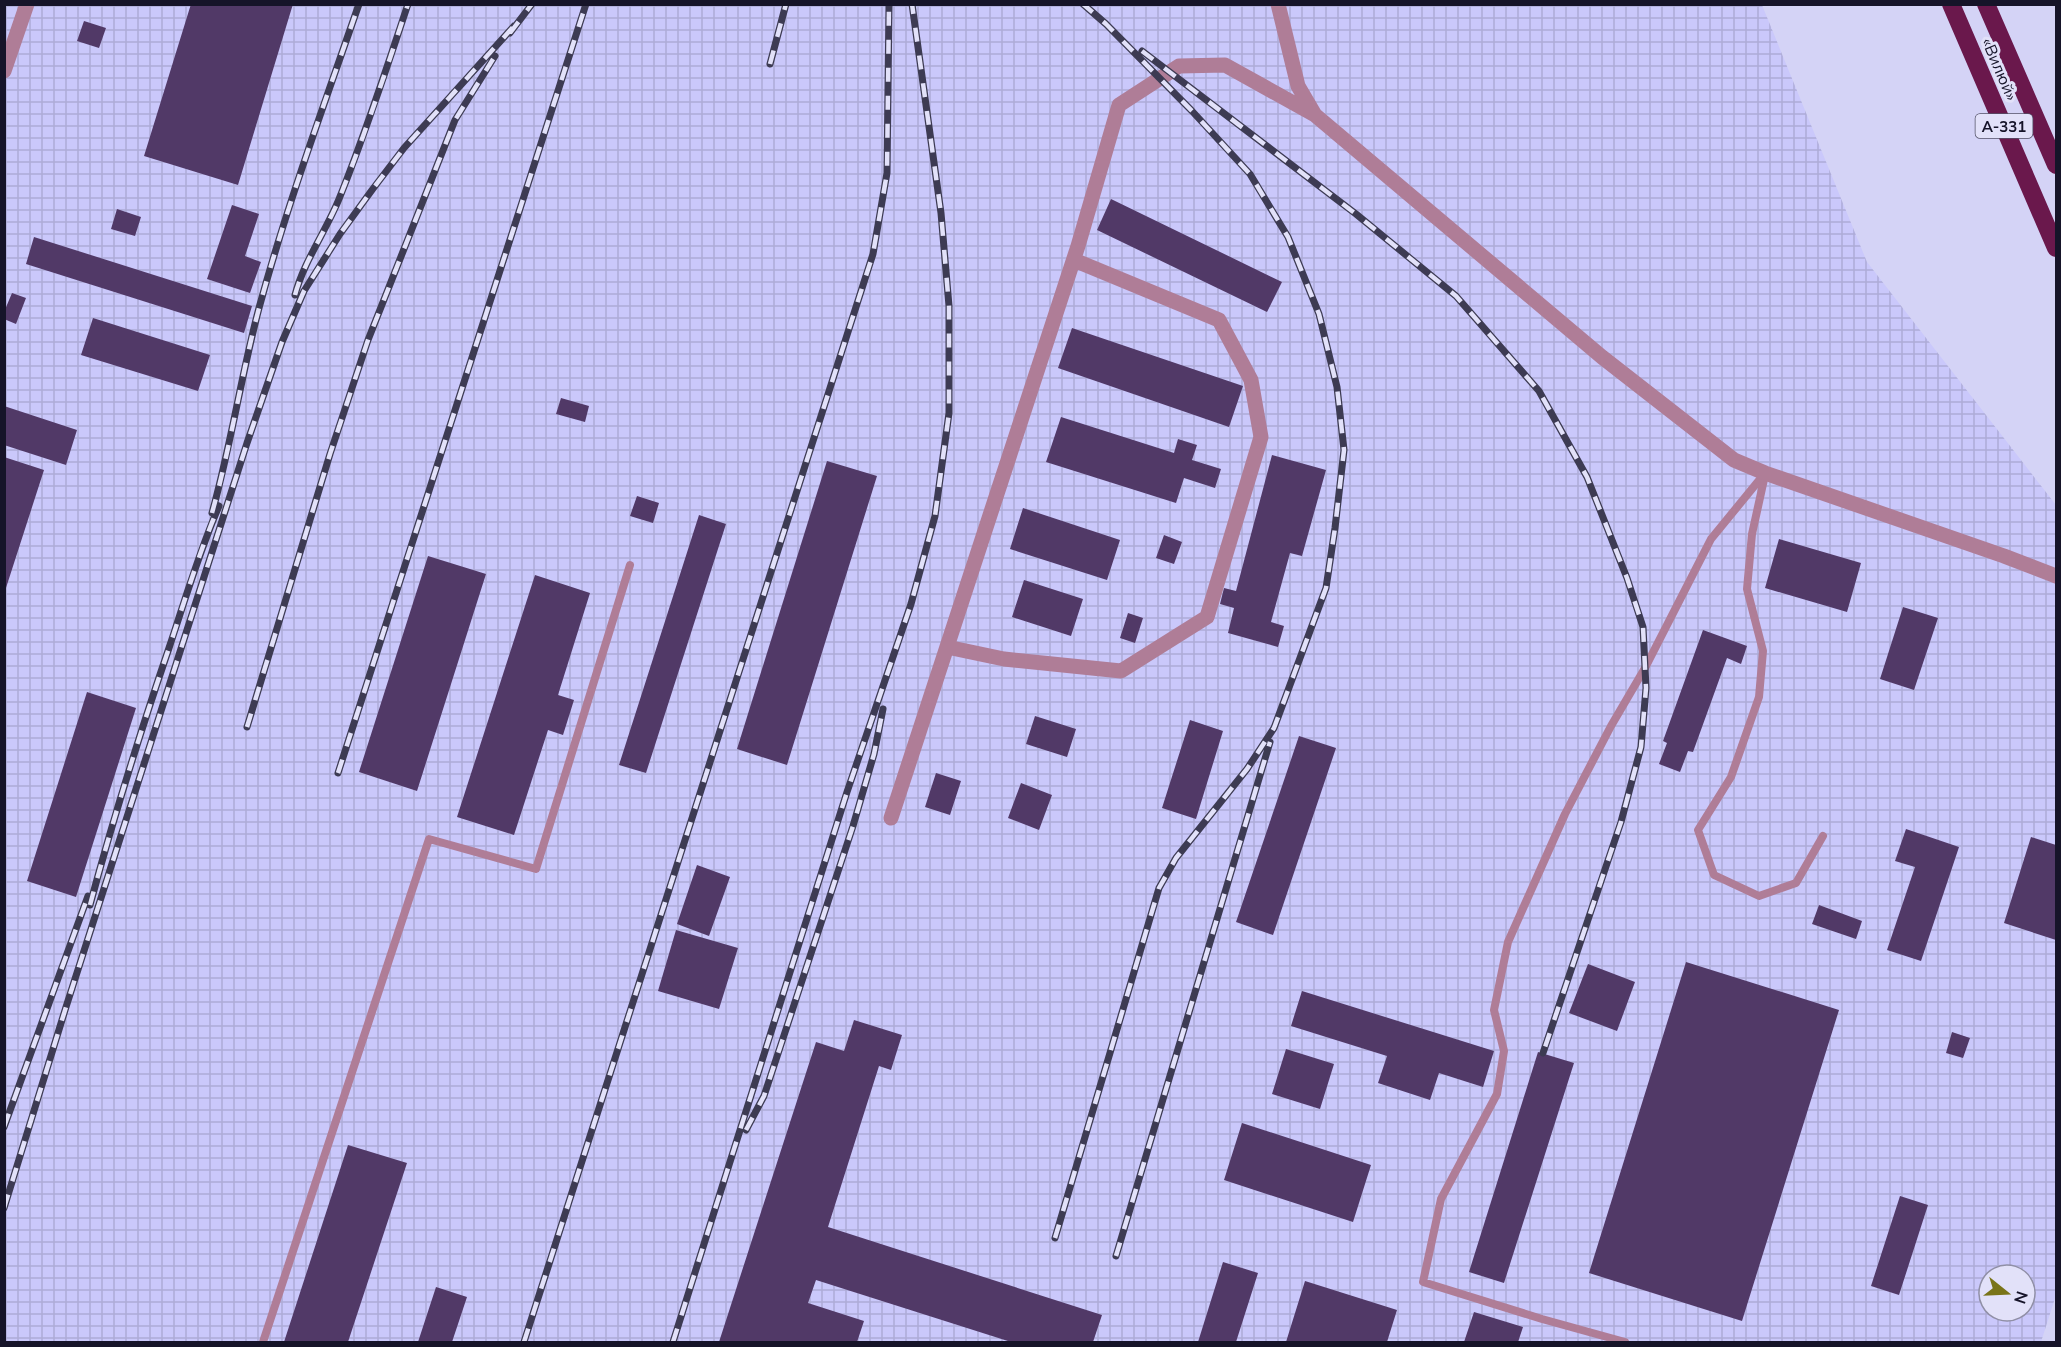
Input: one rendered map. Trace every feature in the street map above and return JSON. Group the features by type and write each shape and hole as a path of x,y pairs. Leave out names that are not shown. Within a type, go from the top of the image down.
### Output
{"highway":[{"name":"«Вилюй»","path":"1951,4 2056,248"},
{"name":"«Вилюй»","path":"1986,4 2056,165"}],"street":[{"path":"4,71 27,4"},
{"path":"1278,4 1298,86 1315,115"},
{"path":"891,818 1074,260 1119,105 1179,66 1225,64 1315,115 1602,357 1734,460 2056,576"},
{"path":"947,647 1004,659 1121,671 1207,617 1261,437 1251,380 1219,320 1074,260"}],"lane":[{"path":"1765,473 1752,534 1747,590 1763,651 1759,697 1731,777 1698,830 1714,875 1760,896 1796,883 1823,836"},
{"path":"1625,1342 1423,1282 1441,1199 1497,1094 1504,1051 1494,1010 1508,942 1565,814 1611,726 1645,668 1711,539 1765,473"},
{"path":"263,1342 429,839 536,869 630,566"}],"shaded area":[{"path":"5,5 1762,5 1867,262 2056,505 2056,1295 2041,1342 5,1342"}],"building":[{"path":"191,4 293,4 238,185 144,156"},
{"path":"84,21 106,28 99,48 77,41"},
{"path":"1111,199 1282,282 1267,312 1097,230"},
{"path":"232,205 259,214 245,256 261,262 250,293 207,279"},
{"path":"117,209 141,217 135,236 111,229"},
{"path":"34,237 252,306 244,333 26,264"},
{"path":"12,293 26,298 16,324 4,319 4,312"},
{"path":"93,318 210,355 198,391 81,355"},
{"path":"1072,328 1243,386 1229,427 1058,368"},
{"path":"561,398 589,406 585,422 556,414"},
{"path":"4,406 77,430 66,465 4,445"},
{"path":"1061,417 1174,453 1178,439 1197,445 1192,460 1221,469 1215,488 1184,478 1176,503 1046,462"},
{"path":"1272,455 1326,470 1302,556 1290,553 1271,622 1284,626 1278,647 1228,633 1234,608 1220,604 1224,588 1236,591"},
{"path":"4,457 44,470 5,591 4,591"},
{"path":"827,461 877,476 787,765 737,749"},
{"path":"637,496 659,503 653,523 630,516"},
{"path":"1023,508 1120,540 1107,580 1010,549"},
{"path":"699,515 726,524 646,773 619,765"},
{"path":"1164,535 1182,542 1174,564 1156,558"},
{"path":"1779,539 1861,563 1847,612 1765,588"},
{"path":"428,556 486,574 417,791 359,772"},
{"path":"535,575 590,593 558,695 574,700 563,735 548,730 514,835 457,817"},
{"path":"1024,580 1083,599 1071,636 1012,617"},
{"path":"1903,607 1938,618 1914,690 1880,679"},
{"path":"1128,613 1143,618 1135,643 1120,638"},
{"path":"1703,630 1747,646 1741,664 1727,658 1693,752 1688,751 1680,772 1659,764 1667,743 1663,741"},
{"path":"87,692 136,708 76,897 27,881"},
{"path":"1035,716 1076,729 1067,757 1026,744"},
{"path":"1190,720 1223,731 1196,819 1162,808"},
{"path":"1299,736 1336,748 1273,935 1236,922"},
{"path":"936,773 961,781 950,815 925,807"},
{"path":"1021,783 1052,795 1039,830 1008,818"},
{"path":"1906,829 1959,847 1921,961 1887,950 1915,867 1895,861"},
{"path":"2031,837 2056,845 2056,940 2004,923"},
{"path":"697,865 730,877 709,936 677,924"},
{"path":"1819,905 1862,921 1856,939 1812,924"},
{"path":"676,930 738,948 719,1009 658,991"},
{"path":"1686,962 1839,1010 1742,1321 1589,1273"},
{"path":"1588,964 1635,982 1617,1031 1569,1013"},
{"path":"1302,991 1494,1051 1483,1087 1439,1073 1430,1100 1378,1083 1387,1056 1291,1026"},
{"path":"854,1020 902,1035 891,1070 879,1066 828,1227 1102,1315 1093,1342 1011,1342 816,1280 808,1303 864,1321 857,1342 719,1342 816,1042 844,1051"},
{"path":"1952,1032 1970,1038 1963,1058 1946,1053"},
{"path":"1286,1049 1334,1064 1320,1109 1272,1094"},
{"path":"1538,1052 1574,1063 1504,1283 1469,1272"},
{"path":"1242,1123 1371,1165 1353,1222 1224,1180"},
{"path":"348,1145 407,1163 348,1342 284,1342"},
{"path":"1900,1196 1928,1205 1899,1295 1871,1286"},
{"path":"1223,1262 1258,1273 1236,1342 1198,1342"},
{"path":"1305,1281 1397,1310 1387,1342 1286,1342"},
{"path":"436,1287 467,1297 452,1342 418,1342"},
{"path":"1474,1312 1523,1327 1518,1342 1464,1342"}],"railway":[{"path":"212,513 259,308 306,155 359,4"},
{"path":"295,295 304,270 334,211 349,175 408,4"},
{"path":"510,33 532,4"},
{"path":"338,773 586,4"},
{"path":"770,64 786,4"},
{"path":"524,1342 873,254 887,173 889,4"},
{"path":"673,1342 847,792 911,604 935,516 949,413 949,306 941,213 912,4"},
{"path":"1055,1238 1159,888 1176,858 1247,769 1274,728 1326,588 1344,450 1337,387 1319,314 1288,237 1250,174 1192,111 1106,24 1083,4"},
{"path":"4,1208 247,443 282,342 304,291 340,234 404,148 514,26"},
{"path":"1142,51 1356,214 1456,296 1539,391 1587,477 1627,578 1643,627 1646,688 1641,747 1621,822 1543,1053"},
{"path":"247,727 330,454 368,340 455,120 495,56"},
{"path":"90,905 117,808 148,712 199,558 219,506"},
{"path":"746,1130 764,1096 853,826 874,754 883,709"},
{"path":"1116,1256 1270,742"},
{"path":"4,1127 88,896"}]}
